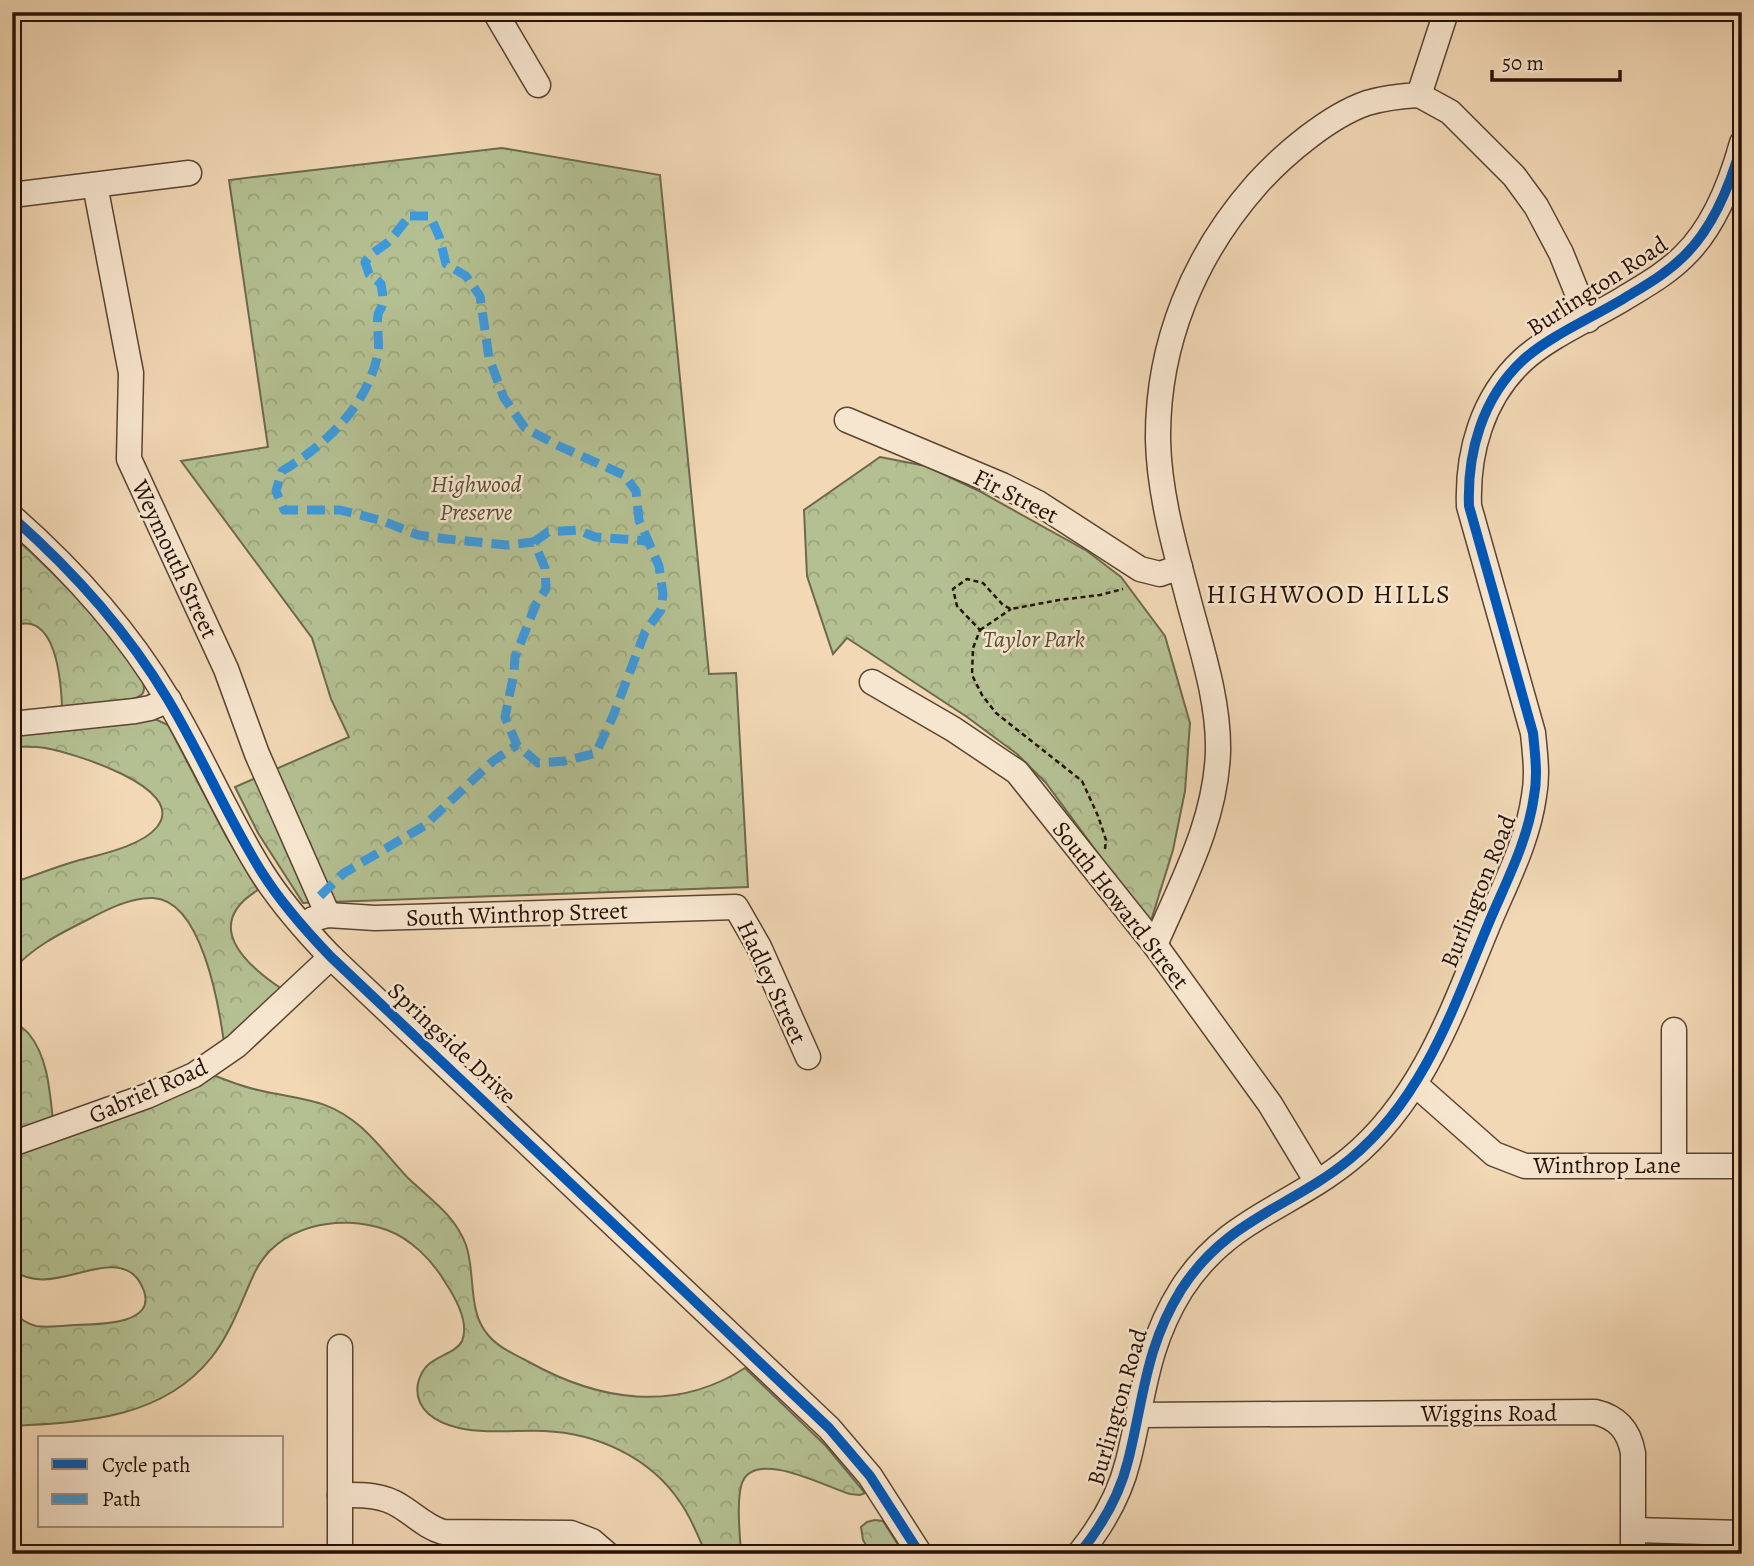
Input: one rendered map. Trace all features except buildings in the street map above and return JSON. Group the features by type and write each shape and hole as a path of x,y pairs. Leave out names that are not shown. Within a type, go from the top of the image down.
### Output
{"street":[{"path":"495,12 538,85"},
{"path":"1419,95 1446,12"},
{"path":"1155,945 1205,829 1217,769 1215,712 1180,567 1161,472 1159,411 1164,371 1177,317 1196,271 1218,233 1240,203 1303,141 1338,117 1364,104 1392,97 1419,95 1450,112 1514,176 1536,206 1561,253 1588,320"},
{"name":"Burlington Road","path":"1079,1554 1103,1519 1117,1492 1128,1463 1148,1361 1163,1320 1182,1289 1203,1260 1236,1230 1350,1159 1374,1136 1416,1085 1437,1046 1522,843 1535,795 1536,764 1531,721 1469,506 1468,482 1473,446 1490,404 1523,360 1660,276 1685,255 1705,229 1723,197 1742,143"},
{"path":"12,195 189,173"},
{"name":"Weymouth Street","path":"95,185 131,373 129,459 226,669 257,754 328,915"},
{"name":"Fir Street","path":"847,420 1038,503 1140,569 1160,574 1180,567"},
{"name":"Springside Drive","path":"12,517 54,555 100,605 130,643 169,701 253,858 299,923 331,957 829,1429 870,1476 920,1554"},
{"name":"South Howard Street","path":"872,682 953,729 1017,772 1155,945 1270,1104 1317,1182"},
{"path":"12,724 149,709 169,701"},
{"name":"South Winthrop Street","path":"299,923 328,915 375,918 736,907"},
{"name":"Hadley Street","path":"736,907 759,947 808,1057"},
{"name":"Gabriel Road","path":"12,1144 147,1096 207,1067 250,1033 331,957"},
{"path":"1674,1030 1674,1165"},
{"name":"Winthrop Lane","path":"1416,1085 1479,1143 1510,1161 1547,1167 1742,1166"},
{"path":"340,1346 340,1554"},
{"name":"Wiggins Road","path":"1138,1415 1595,1412 1617,1421 1631,1441 1634,1542 1742,1532"},
{"path":"340,1495 365,1495 387,1499 400,1505 428,1526 443,1532 571,1533 592,1541 607,1554"}],"path":[{"path":"979,629 957,606 953,589 967,579 983,583 1011,610"},
{"path":"1109,856 1098,816 1082,781 996,713 972,676 973,648 979,629 1011,610 1123,589"}],"green space":[{"name":"Highwood Preserve","path":"502,148 660,175 709,674 736,673 748,887 303,903 258,833 235,787 349,737 331,699 312,638 181,461 268,447 229,180"},
{"name":"Taylor Park","path":"880,457 926,466 979,491 1087,551 1121,577 1165,636 1190,723 1185,791 1173,850 1150,924 1046,783 1017,754 967,717 847,638 833,654 807,576 804,510"},
{"path":"12,535 66,586 115,642 143,683 144,692 141,695 133,699 62,707 57,665 47,637 38,627 27,624 12,627"},
{"path":"155,719 168,725 226,836 258,890 241,903 233,917 231,930 235,944 255,968 282,989 224,1043 218,1005 205,957 184,916 170,903 145,898 110,908 47,942 28,955 12,971 12,883 130,845 157,827 162,812 156,798 142,785 122,774 58,751 37,747 12,747 12,736"},
{"path":"12,1020 29,1034 40,1053 47,1076 53,1121 12,1134"},
{"path":"213,1075 247,1087 324,1105 348,1117 367,1133 408,1178 441,1208 461,1234 469,1256 475,1305 482,1327 503,1348 582,1386 637,1396 692,1392 745,1368 826,1446 865,1493 850,1494 776,1469 761,1469 749,1473 742,1483 739,1499 741,1554 706,1554 688,1514 668,1486 637,1460 620,1450 602,1442 564,1433 480,1431 459,1428 435,1419 419,1401 418,1383 426,1367 456,1348 462,1341 463,1318 457,1302 434,1266 412,1245 387,1230 349,1223 311,1227 278,1244 264,1257 218,1348 191,1378 169,1394 145,1405 94,1419 12,1426 12,1312 36,1326 109,1323 133,1317 141,1311 145,1302 140,1282 124,1269 110,1267 43,1279 27,1277 12,1269 12,1155"},
{"path":"875,1520 883,1521 904,1554 871,1554 863,1540 861,1527"}],"marked path":[{"path":"410,216 430,216 439,236 446,264 466,276 480,296 489,358 504,398 525,428 624,475 636,491 639,520 659,566 663,594 661,610 645,632 596,753 565,761 538,763 517,745 505,717 515,657 536,604 546,589 545,568 534,542 507,545 447,539 418,535 383,521 340,510 284,510 276,491 282,471 329,436 343,422 365,390 378,353 378,314 383,301 381,284 369,274 365,262 390,240 410,216"},
{"path":"534,542 548,532 578,530 595,537 647,541"},
{"path":"320,896 344,873 424,826 493,761 517,745"}],"cycle path":[{"path":"1079,1554 1095,1533 1120,1486 1153,1353 1169,1311 1181,1290 1218,1246 1238,1230 1350,1159 1376,1135 1398,1108 1434,1049 1522,844 1535,788 1533,733 1469,506 1474,447 1487,409 1509,375 1533,352 1647,284 1684,256 1713,218 1733,173 1742,143"},
{"path":"12,517 77,579 134,648 179,719 261,871 303,926 331,957 829,1428 870,1476 920,1554"}],"district":[{"name":"HIGHWOOD HILLS","path":"1329,594"}]}
